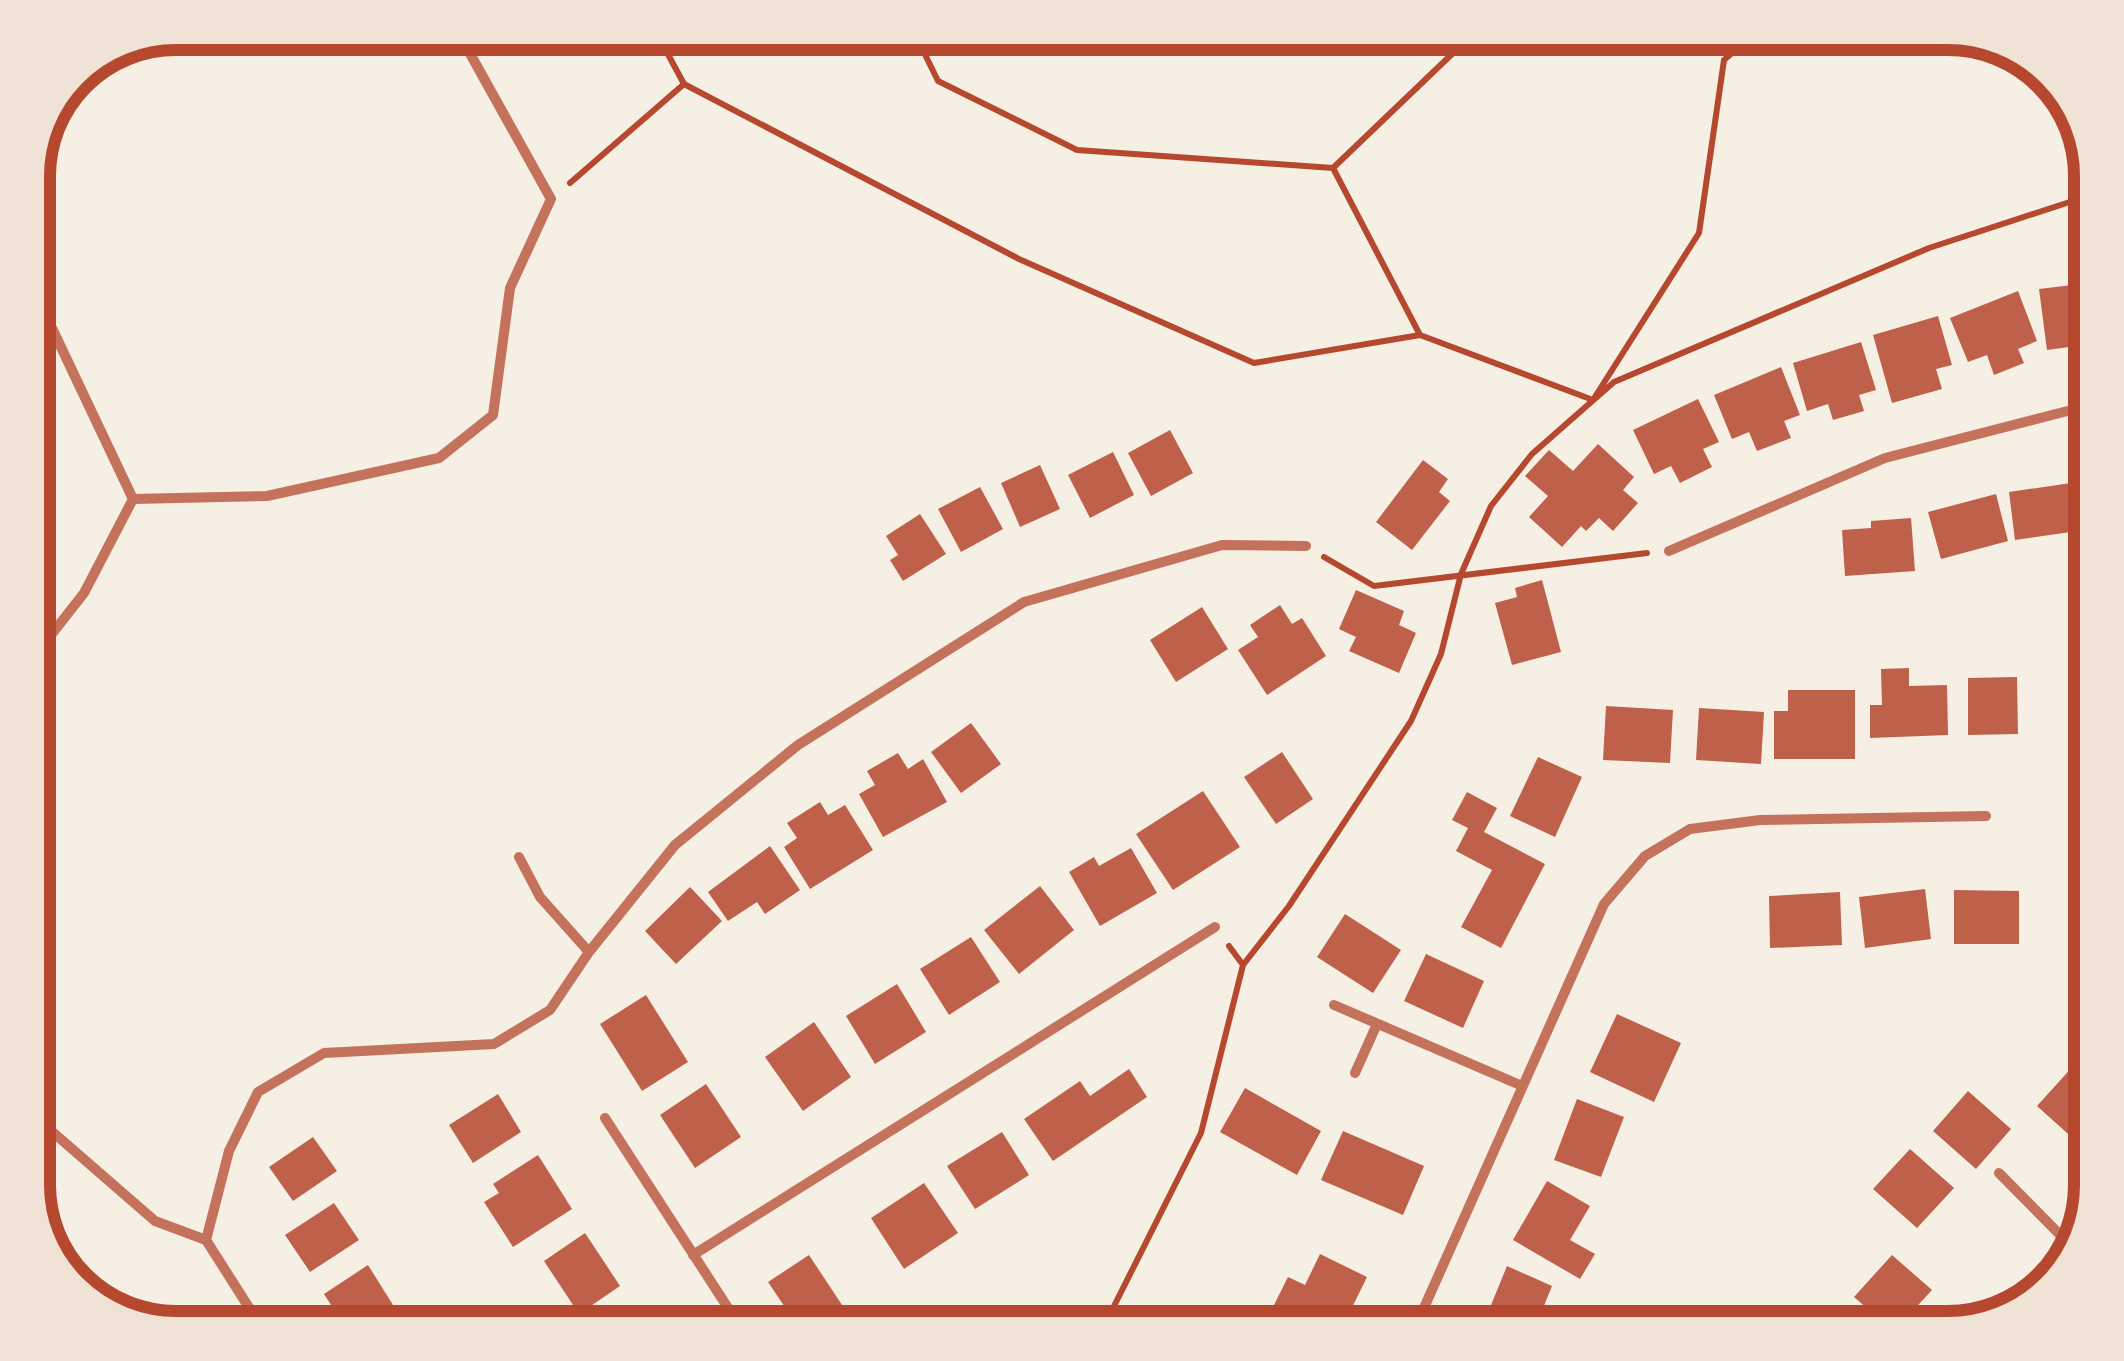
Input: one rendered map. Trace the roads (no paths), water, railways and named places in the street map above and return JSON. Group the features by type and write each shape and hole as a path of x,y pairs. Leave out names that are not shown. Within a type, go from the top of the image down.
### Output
{"street":[{"path":"132,499 267,496 440,458 493,415 510,288 550,199 468,50"},
{"path":"50,324 132,499"},
{"path":"1669,551 1885,458 2074,409"},
{"path":"50,637 84,594 132,499"},
{"path":"206,1240 229,1150 258,1092 324,1053 494,1044 550,1010 588,952 675,845 798,745 1024,602 1222,544 1306,546"},
{"path":"1422,1311 1604,904 1645,856 1690,829 1760,820 1986,816"},
{"path":"519,856 540,897 588,952"},
{"path":"693,1255 1215,927"},
{"path":"1334,1005 1520,1085"},
{"path":"1356,1073 1377,1024"},
{"path":"605,1118 730,1311"},
{"path":"50,1129 155,1220 206,1240 248,1311"},
{"path":"1999,1173 2062,1238"}]}
